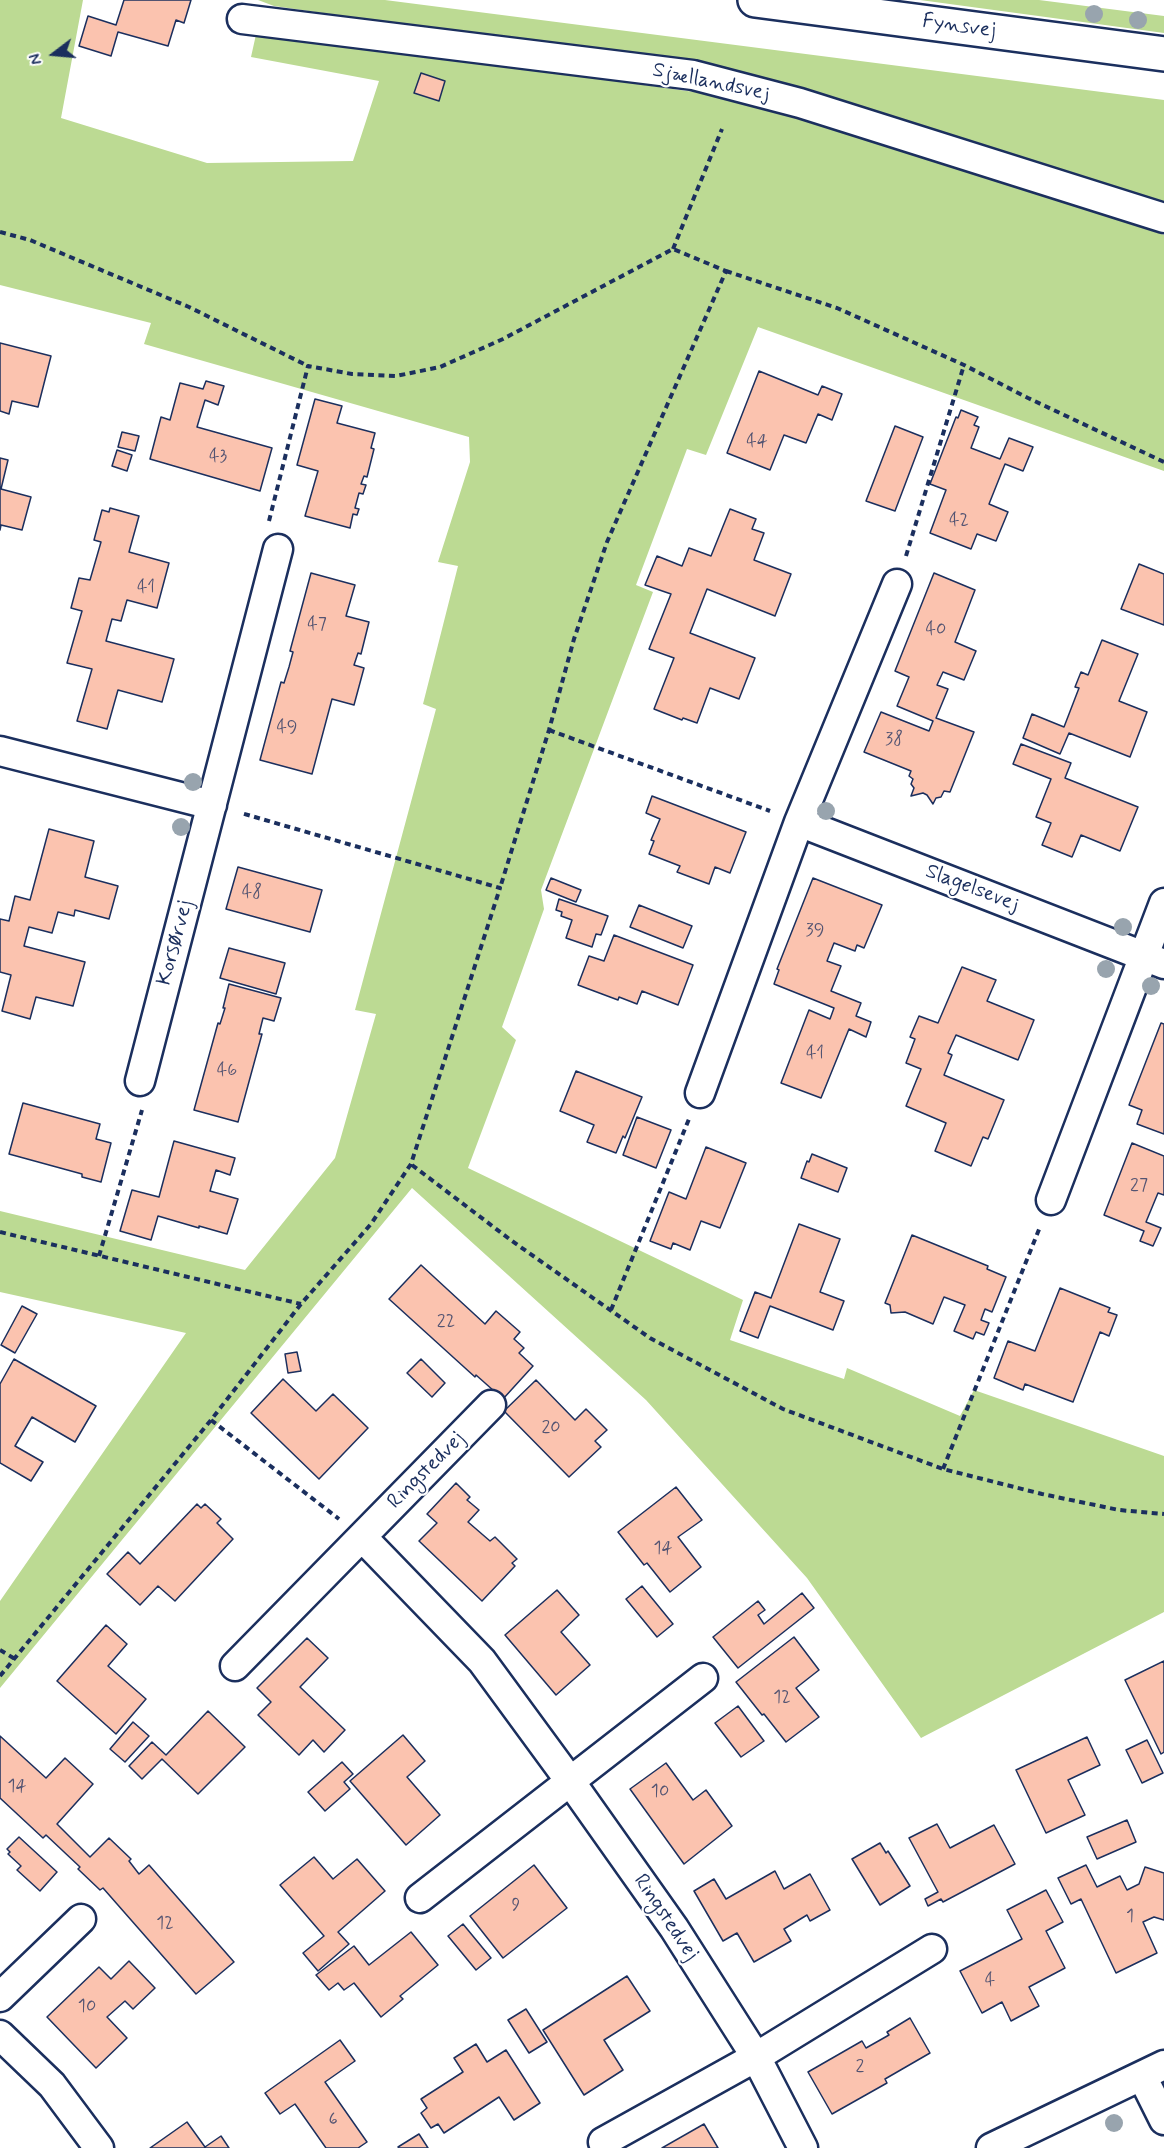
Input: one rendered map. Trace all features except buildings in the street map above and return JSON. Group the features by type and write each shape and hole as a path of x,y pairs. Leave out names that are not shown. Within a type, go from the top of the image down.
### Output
{"main road":[{"name":"Fynsvej","path":"755,0 1164,54"}],"street":[{"name":"Sjællandsvej","path":"242,19 693,75 800,103 1164,218"},
{"name":"Korsørvej","path":"140,1081 278,549"},
{"path":"700,1093 799,822 897,584"},
{"path":"0,752 212,805"},
{"name":"Slagelsevej","path":"799,822 1154,961"},
{"path":"1051,1200 1154,961 1164,903"},
{"name":"Ringstedvej","path":"235,1665 491,1405"},
{"name":"Ringstedvej","path":"362,1537 482,1661 570,1781 674,1928 756,2057 803,2148"},
{"path":"420,1898 703,1678"},
{"path":"0,1997 81,1919"},
{"path":"603,2142 756,2057 932,1949"},
{"path":"0,2035 52,2085 99,2148"},
{"path":"992,2148 1153,2071 1164,2120"}],"path":[{"path":"0,232 30,240 189,307 308,366 352,374 396,376 440,366 503,339 673,249 722,129"},
{"path":"673,249 726,271 837,308 964,365 1164,462"},
{"path":"0,1676 211,1420 301,1304 371,1224 411,1164 500,888 549,730 574,639 607,542 726,271"},
{"path":"897,584 964,365"},
{"path":"278,549 268,523 308,366"},
{"path":"549,730 799,822"},
{"path":"212,805 500,888"},
{"path":"99,1256 142,1109 140,1081"},
{"path":"612,1310 700,1093"},
{"path":"411,1164 512,1241 650,1338 783,1409 943,1468 1119,1510 1164,1514"},
{"path":"943,1468 1051,1200"},
{"path":"0,1232 301,1304"},
{"path":"211,1420 362,1537"},
{"path":"0,1650 15,1659"}],"green space":[{"path":"0,0 83,0 61,118 207,163 353,161 379,81 251,57 257,30 701,93 877,139 1164,235 1164,471 758,327 706,455 687,449 636,585 653,592 541,890 544,909 502,1027 516,1040 468,1168 743,1300 730,1340 844,1379 847,1368 960,1416 974,1390 1164,1456 1164,1612 921,1738 807,1578 646,1400 412,1188 0,1688 0,1601 186,1333 0,1292 0,1211 245,1270 335,1158 376,1014 355,1010 436,709 423,704 458,566 438,562 470,462 469,437 144,344 151,323 0,285"},
{"path":"258,0 385,0 1164,100 1164,205 886,118 420,27 274,6"},
{"path":"920,0 1039,0 1164,16 1164,33"}]}
